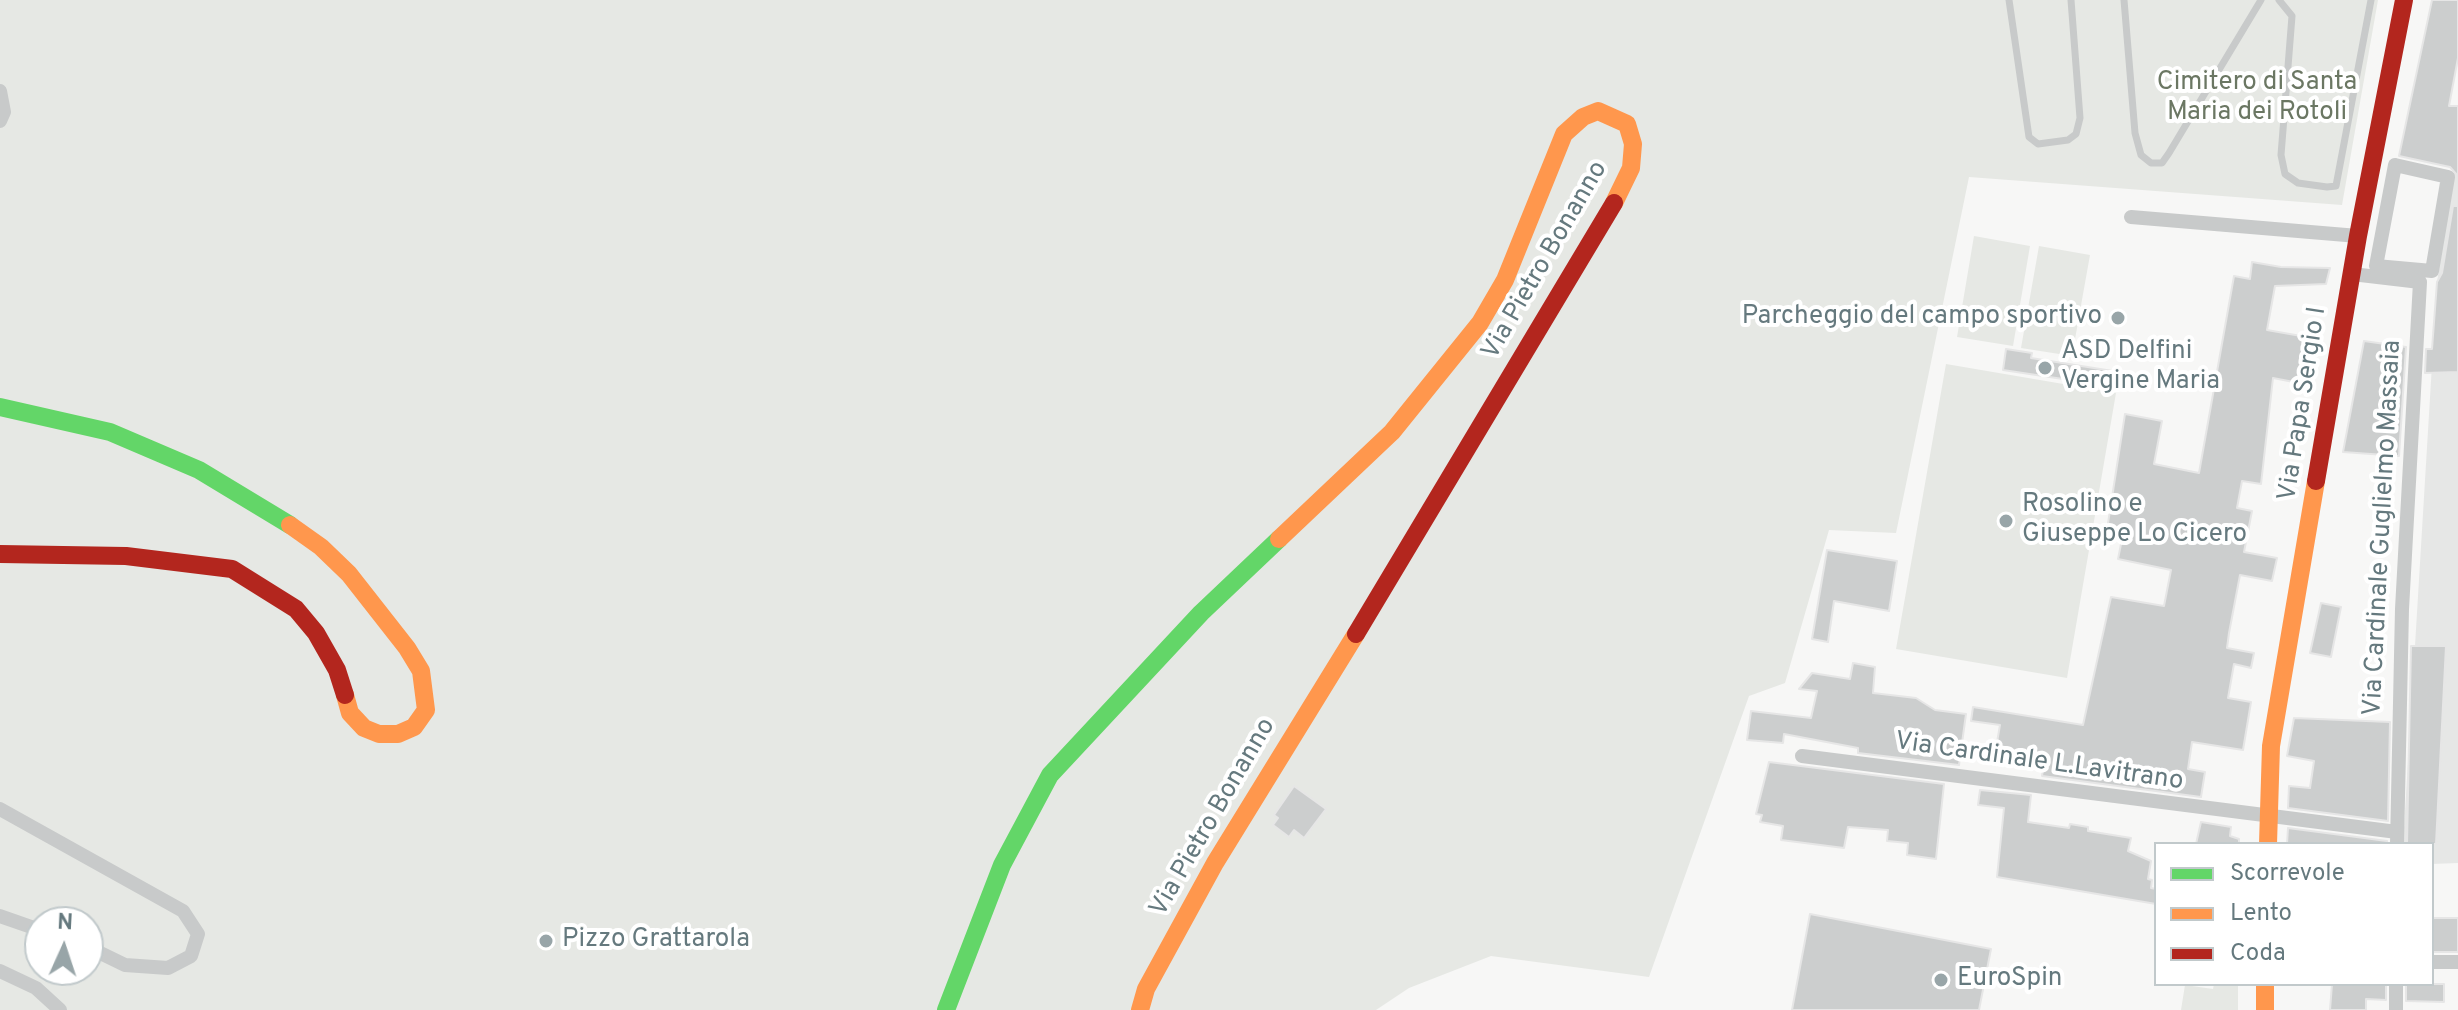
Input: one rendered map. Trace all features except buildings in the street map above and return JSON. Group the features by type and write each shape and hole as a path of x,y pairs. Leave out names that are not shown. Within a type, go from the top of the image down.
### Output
{"street":[{"name":"Via Papa Sergio I","path":"2268,842 2271,746 2358,236 2404,0"},
{"path":"0,91 4,112 0,121"},
{"name":"Via Pietro Bonanno","path":"946,1010 1002,865 1050,775 1201,613 1401,422 1480,323 1505,280 1564,134 1583,117 1598,111 1614,116 1627,124 1633,144 1631,168 1620,193 1390,579 1215,863 1146,989 1140,1010"},
{"path":"2353,268 2376,266 2432,271 2448,177 2395,165 2376,266"},
{"path":"2131,217 2358,236"},
{"name":"Via Cardinale Guglielmo Massaia","path":"2353,268 2420,282 2403,594 2397,838"},
{"path":"0,407 110,432 199,470 288,524 349,574 407,648 421,671 426,710 414,727 398,734 379,734 364,728 350,713 337,670 306,621 296,609 232,569 126,556 31,552 0,554"},
{"name":"Via Cardinale L.Lavitrano","path":"1802,756 2397,838"},
{"path":"0,809 183,911 198,934 191,956 168,968 125,965 104,955"},
{"path":"0,916 24,924"},
{"path":"2434,962 2458,962"},
{"path":"0,971 36,988 60,1010"},
{"path":"2265,986 2265,1010"},
{"path":"2396,986 2396,1010"}],"lane":[{"path":"2009,0 2029,137 2038,144 2047,144 2068,140 2076,134 2080,118 2071,0"},
{"path":"2124,0 2135,133 2141,155 2151,163 2162,163 2261,0"},
{"path":"2279,0 2292,16 2281,155 2285,174 2298,183 2327,187 2336,186 2371,0"}],"shaded area":[{"path":"2458,146 2458,863 2434,864 2434,842 2403,842 2437,282"}],"green space":[{"name":"Cimitero di Santa Maria dei Rotoli","path":"0,0 2378,0 2342,205 1969,177 1896,533 1829,530 1785,683 1749,696 1649,977 1491,956 1409,988 1376,1010 0,1010"},
{"path":"1974,236 2030,246 2013,346 1957,337"},
{"path":"2039,246 2090,255 2072,356 2021,348"},
{"name":"Rosolino e Giuseppe Lo Cicero","path":"1946,364 2116,393 2067,678 1896,649"},
{"path":"2185,986 2213,989 2214,986 2238,986 2238,1010 2181,1010"}],"traffic: fast":[{"path":"0,407 110,432 199,470 290,525"},
{"path":"946,1010 1002,865 1050,775 1201,613 1279,539"}],"traffic: slow":[{"path":"1279,539 1392,432 1480,323 1505,280 1564,134 1583,117 1598,111 1627,124 1633,144 1631,168 1614,203"},
{"path":"2268,842 2271,746 2316,481"},
{"path":"290,525 321,547 349,574 407,648 421,671 426,710 414,727 398,734 379,734 364,728 350,713 345,695"},
{"path":"1140,1010 1146,989 1215,863 1356,634"},
{"path":"2265,986 2265,1010"}],"traffic: jam":[{"path":"2316,481 2358,236 2404,0"},
{"path":"1356,634 1614,203"},
{"path":"0,554 126,556 232,569 296,609 316,633 337,670 345,695"}],"place":[{"name":"Parcheggio del campo sportivo","path":"2118,318"},
{"name":"ASD Delfini Vergine Maria","path":"2045,368"},
{"name":"Rosolino e Giuseppe Lo Cicero","path":"2006,521"},
{"name":"Pizzo Grattarola","path":"546,941"},
{"name":"EuroSpin","path":"1941,980"}]}
